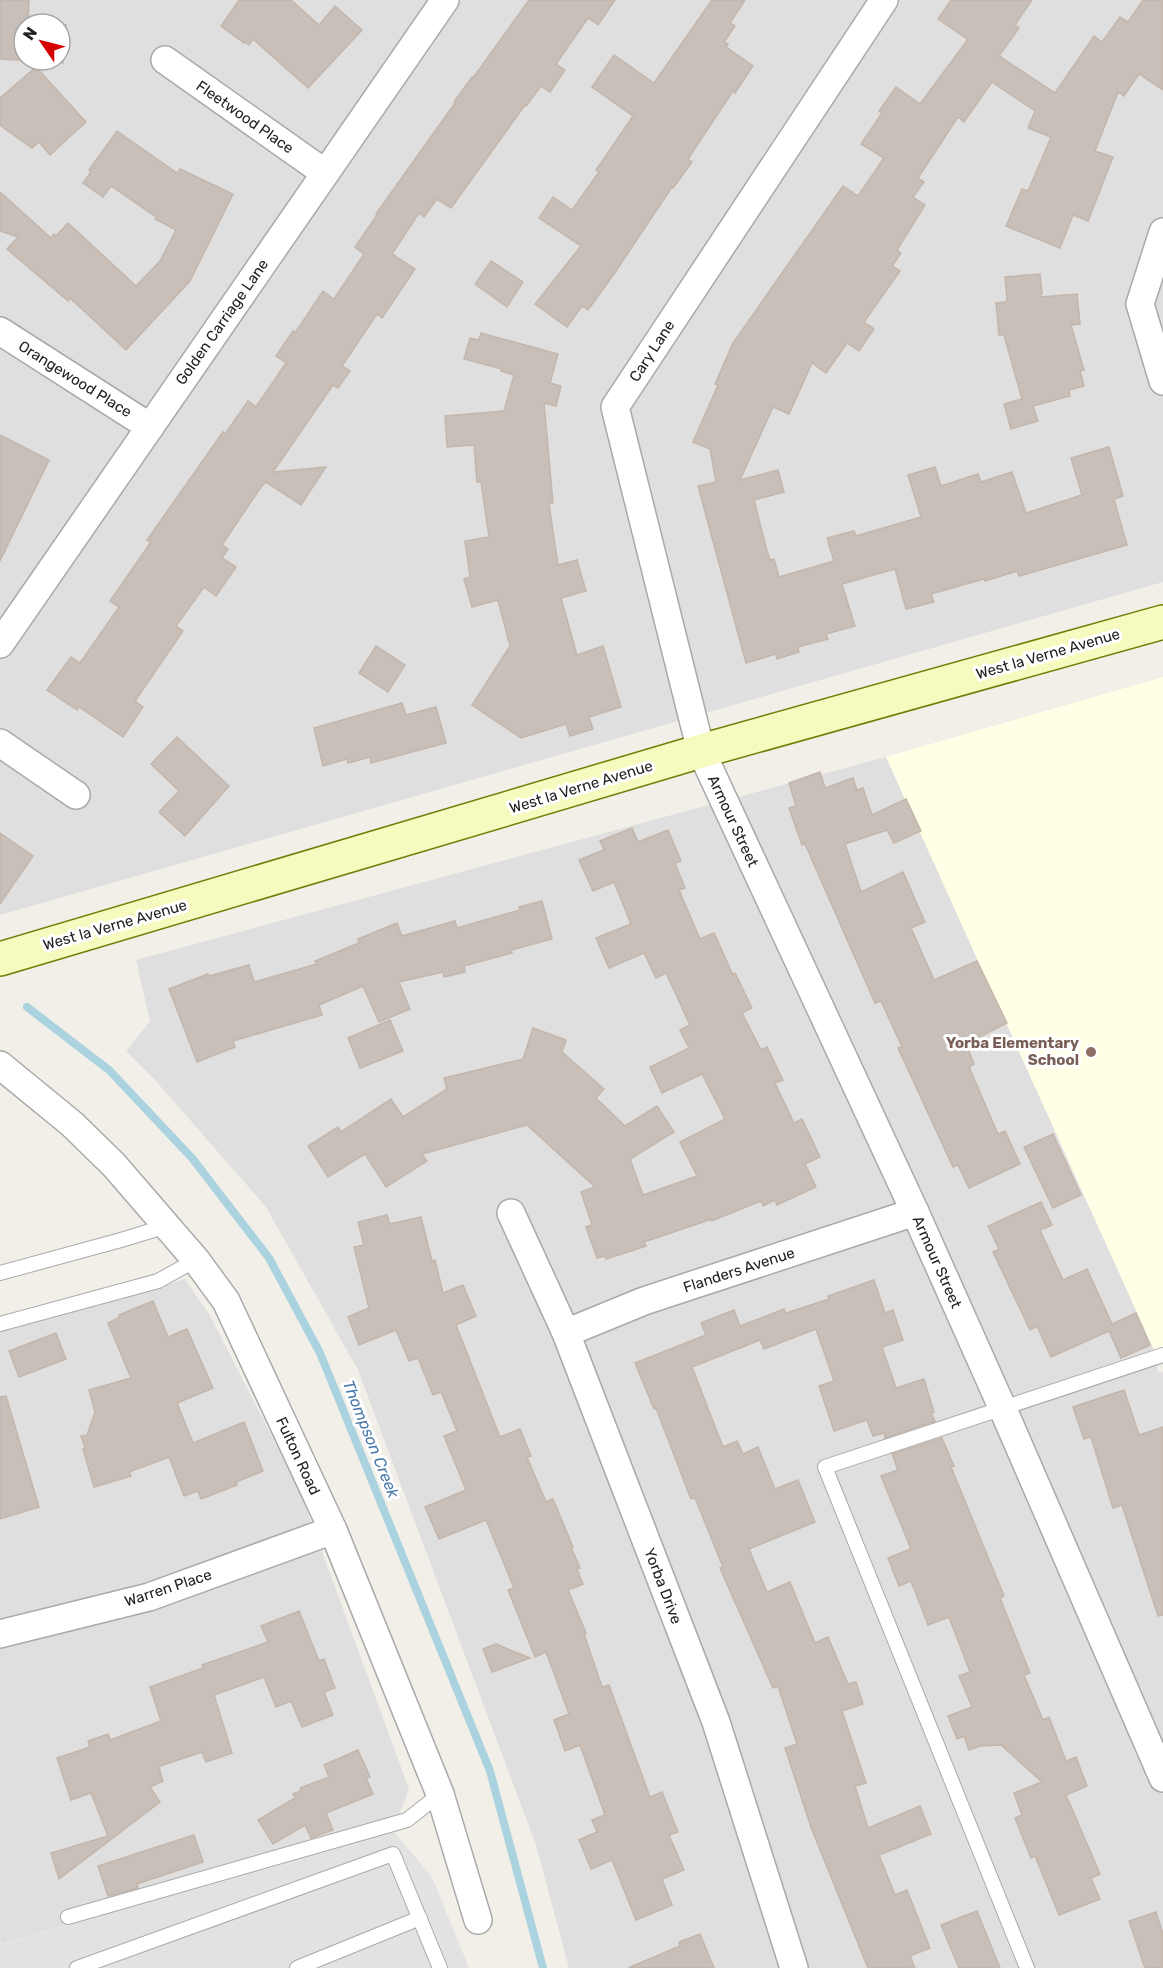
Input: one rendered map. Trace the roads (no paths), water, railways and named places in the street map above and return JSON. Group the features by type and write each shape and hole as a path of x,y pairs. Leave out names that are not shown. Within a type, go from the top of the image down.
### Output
{"main road":[{"name":"West la Verne Avenue","path":"0,959 700,751 1163,622"}],"street":[{"name":"Golden Carriage Lane","path":"0,644 445,0"},
{"name":"Cary Lane","path":"700,751 615,407 884,0"},
{"name":"Fleetwood Place","path":"165,60 326,173"},
{"path":"1163,232 1140,304 1163,381"},
{"name":"Orangewood Place","path":"0,331 150,427"},
{"path":"0,743 76,795"},
{"name":"Armour Street","path":"700,751 915,1212 1163,1778"},
{"name":"Fulton Road","path":"0,1065 72,1124 114,1165 196,1260 226,1301 333,1530 440,1794 478,1920"},
{"name":"Flanders Avenue","path":"566,1333 644,1301 915,1212"},
{"name":"Yorba Drive","path":"511,1213 566,1333 716,1722 794,1968"},
{"name":"Warren Place","path":"0,1634 149,1597 333,1530"}],"lane":[{"path":"0,1273 167,1226"},
{"path":"0,1324 158,1281 196,1260"},
{"path":"1027,1968 825,1467 1163,1355"},
{"path":"68,1917 407,1820 440,1794"},
{"path":"77,1968 393,1854 440,1968"},
{"path":"297,1968 420,1918"}],"waterway":[{"name":"Thompson Creek","path":"27,1007 109,1070 192,1158 269,1258 320,1353 490,1771 543,1968"}],"place":[{"name":"Yorba Elementary School","path":"1091,1052"}]}
